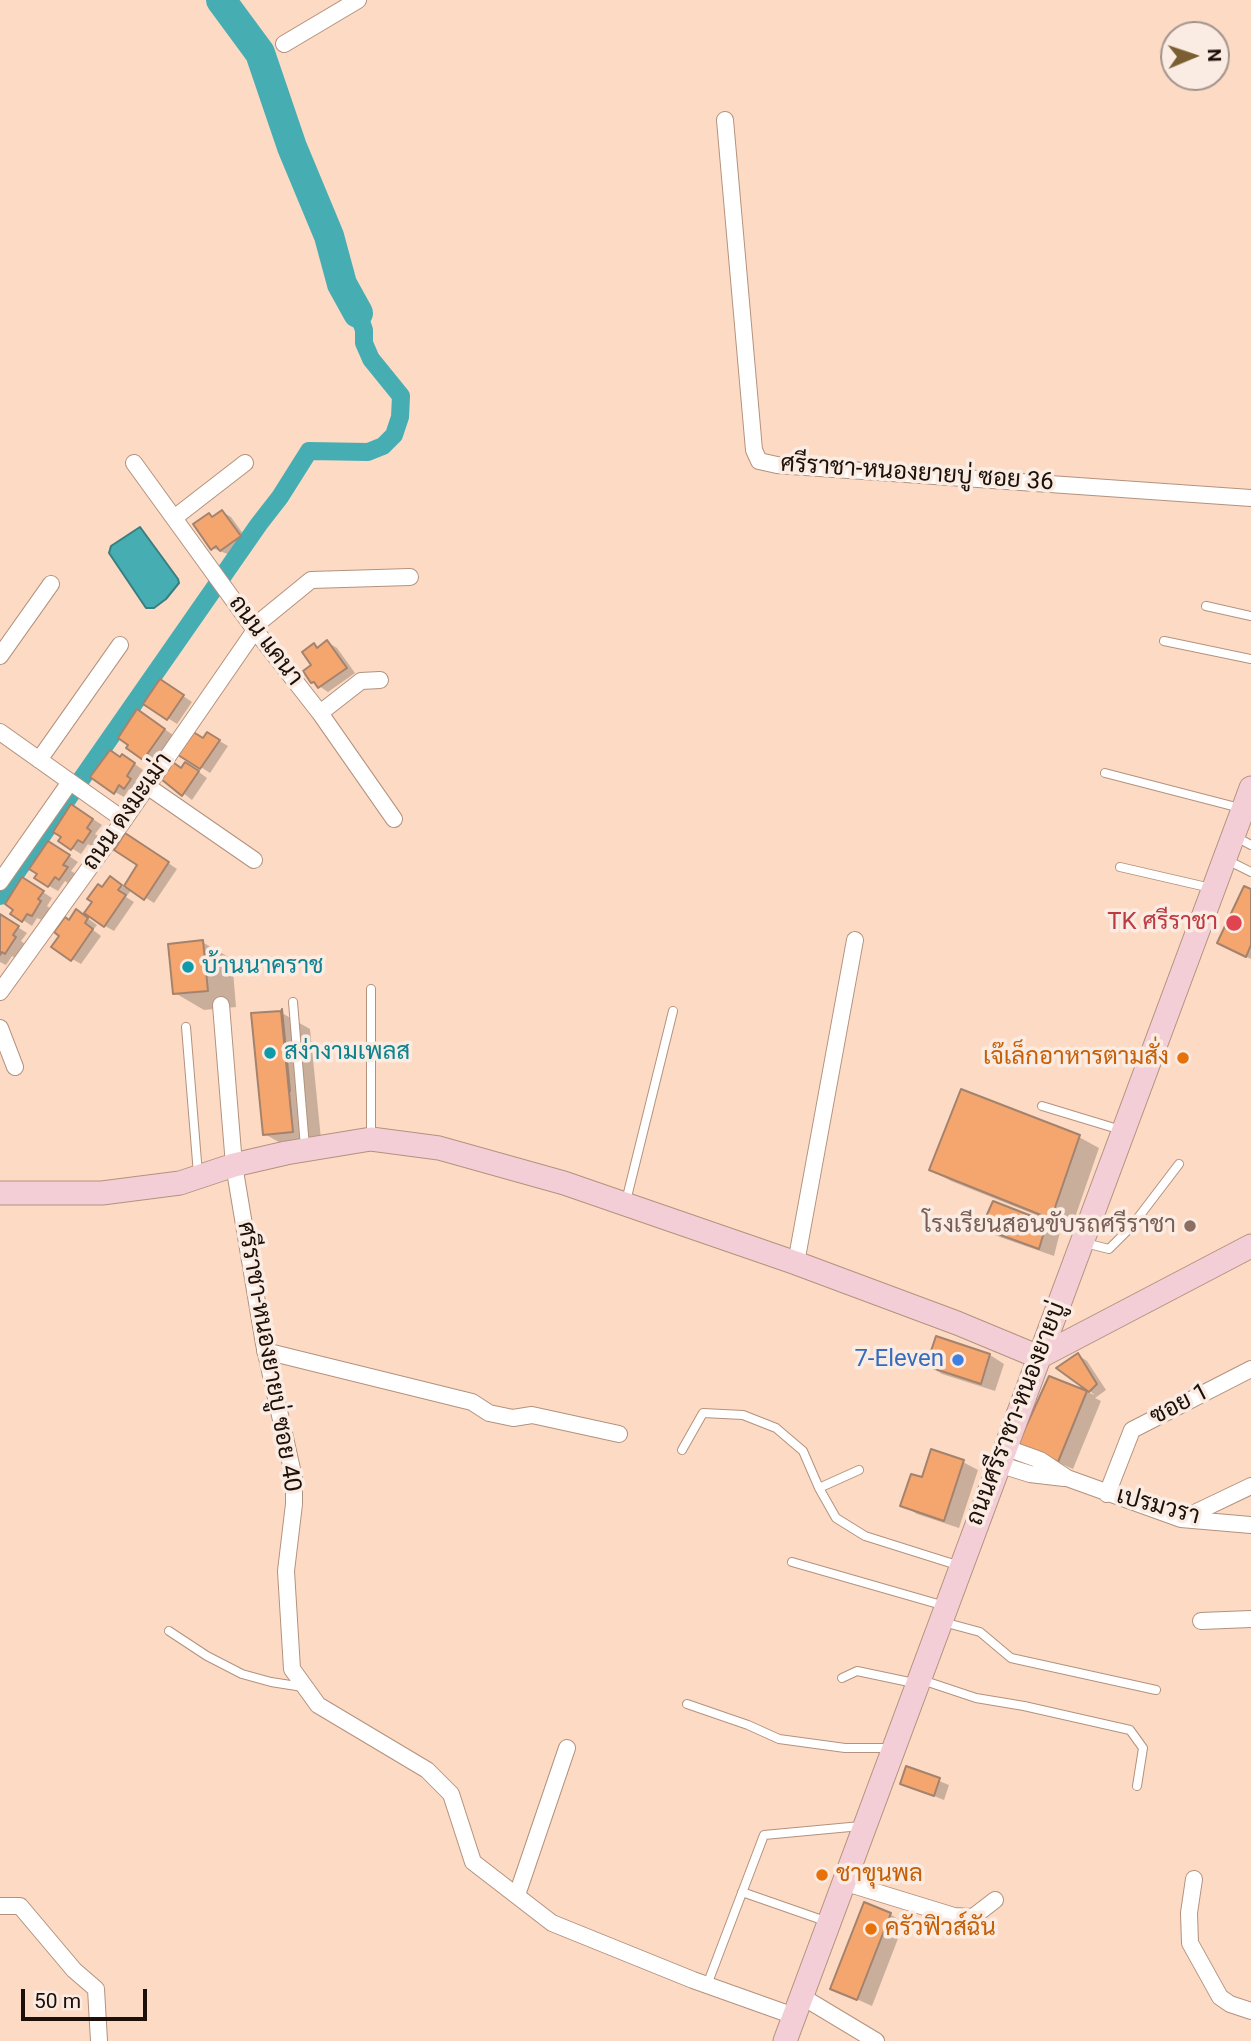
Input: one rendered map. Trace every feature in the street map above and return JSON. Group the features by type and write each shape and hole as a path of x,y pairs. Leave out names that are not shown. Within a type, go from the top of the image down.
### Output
{"street":[{"path":"284,44 358,0"},
{"name":"ศรีราชา-หนองยายบู่ ซอย 36","path":"725,120 754,450 758,461 791,466 1251,498"},
{"name":"ถนน แคนา","path":"134,463 255,630 320,713 394,819"},
{"path":"174,519 245,463"},
{"name":"ถนน ดงมะเม่า","path":"0,992 124,820 262,620 311,580 410,577"},
{"path":"0,656 51,584"},
{"path":"39,760 120,645"},
{"path":"320,713 361,681 380,680"},
{"path":"0,732 124,820"},
{"path":"0,882 70,782"},
{"path":"147,786 254,860"},
{"name":"ถนนศรีราชา-หนองยายบู่","path":"785,2041 1213,888 1225,858 1242,840 1247,799"},
{"path":"796,1263 855,940"},
{"name":"ศรีราชา-หนองยายบู่ ซอย 40","path":"220,1006 234,1165 265,1351 293,1478 294,1504 286,1571 292,1669 318,1705 427,1770 451,1794 473,1862 552,1923 707,1985 797,2006 868,2035 876,2041"},
{"path":"0,1028 15,1068"},
{"path":"0,1193 102,1193 180,1183 234,1165 372,1139 439,1148 564,1183 796,1263 957,1323 1039,1357 1251,1246"},
{"path":"265,1351 472,1402 489,1413 513,1418 532,1415 619,1434"},
{"name":"ซอย 1","path":"1107,1494 1132,1430 1251,1369"},
{"name":"เปรมวรา","path":"1001,1456 1030,1474 1067,1478 1181,1520 1251,1525"},
{"path":"1181,1520 1251,1486"},
{"path":"1201,1621 1251,1619"},
{"path":"517,1895 567,1748"},
{"path":"1194,1879 1189,1913 1190,1943 1220,1997 1230,2004 1251,2011"},
{"path":"843,1882 954,1916 973,1917 995,1900"},
{"path":"0,1906 20,1906 74,1970 96,1989 99,2041"}],"lane":[{"path":"1206,606 1251,617"},
{"path":"1164,640 1251,659"},
{"path":"1105,773 1247,799"},
{"path":"1225,858 1251,872"},
{"path":"1120,867 1213,888"},
{"path":"371,989 372,1139"},
{"path":"293,1002 306,1150"},
{"path":"625,1204 673,1012"},
{"path":"186,1027 198,1177"},
{"path":"1042,1106 1123,1130"},
{"path":"1082,1243 1109,1249 1131,1227 1178,1164"},
{"path":"682,1450 703,1413 743,1415 776,1428 803,1451 836,1518 865,1536 960,1566"},
{"path":"819,1488 859,1470"},
{"path":"792,1562 943,1614 980,1632 1011,1658 1156,1690"},
{"path":"169,1631 207,1656 242,1674 306,1688"},
{"path":"842,1678 857,1671 918,1681 976,1698 1130,1730 1143,1748 1137,1786"},
{"path":"687,1704 748,1724 779,1739 845,1748 893,1748"},
{"path":"707,1985 764,1835 864,1826"},
{"path":"742,1892 828,1922"}],"water":[{"path":"140,527 179,583 166,599 154,608 146,608 109,553 111,546"}],"building":[{"path":"222,510 241,536 220,551 216,546 211,550 193,524 209,513 212,517"},
{"path":"327,640 347,668 318,688 303,671 311,665 302,652 314,643 317,648"},
{"path":"160,679 184,695 167,720 143,704"},
{"path":"137,709 165,729 143,760 126,748 128,745 118,738"},
{"path":"190,730 203,738 207,732 220,740 200,769 175,753"},
{"path":"110,750 135,763 127,776 131,779 124,789 119,785 114,794 90,777"},
{"path":"170,760 181,768 185,762 199,771 182,796 161,779"},
{"path":"71,804 93,819 87,828 91,831 83,843 78,840 71,850 58,841 61,837 53,832"},
{"path":"125,833 169,862 144,900 124,886 137,865 114,850"},
{"path":"48,841 70,855 63,865 68,867 59,880 55,877 48,887 34,878 37,874 29,869"},
{"path":"110,876 122,885 118,890 126,895 104,927 84,913 92,902 87,899 98,884 102,887"},
{"path":"22,877 44,891 32,916 27,914 22,922 10,914 13,910 5,904"},
{"path":"1244,886 1251,889 1251,945 1246,957 1217,943"},
{"path":"76,909 88,918 85,923 93,929 71,961 51,947 59,936 54,932 65,917 69,920"},
{"path":"0,914 19,926 13,935 16,937 5,954 2,952 0,955"},
{"name":"บ้านนาคราช","path":"203,940 208,991 173,994 168,944"},
{"path":"282,1009 290,1091 289,1092 281,1011"},
{"name":"สง่างามเพลส","path":"281,1011 293,1132 263,1135 251,1013"},
{"path":"961,1089 1080,1135 1051,1219 929,1170"},
{"path":"993,1201 1047,1222 1039,1249 981,1228"},
{"name":"7-Eleven","path":"936,1336 990,1354 981,1384 926,1366"},
{"path":"1078,1353 1097,1384 1089,1392 1056,1368"},
{"path":"1049,1376 1087,1391 1058,1462 1018,1444"},
{"path":"931,1449 964,1460 944,1521 900,1506 911,1474 922,1477"},
{"path":"906,1766 940,1778 934,1796 900,1784"},
{"path":"864,1902 891,1913 857,2000 830,1989"}],"waterway":[{"path":"221,0 260,53 292,147 329,236 342,284 358,313"},
{"path":"0,896 280,497 309,451 368,452 383,446 394,435 400,417 401,396 371,359 364,343 364,330 358,313"}],"place":[{"name":"TK ศรีราชา","path":"1234,923"},
{"name":"บ้านนาคราช","path":"188,967"},
{"name":"สง่างามเพลส","path":"270,1053"},
{"name":"เจ๊เล็กอาหารตามสั่ง","path":"1183,1058"},
{"name":"โรงเรียนสอนขับรถศรีราชา","path":"1190,1226"},
{"name":"7-Eleven","path":"958,1360"},
{"name":"ชาขุนพล","path":"822,1875"},
{"name":"ครัวฟิวส์ฉัน","path":"871,1929"}]}
